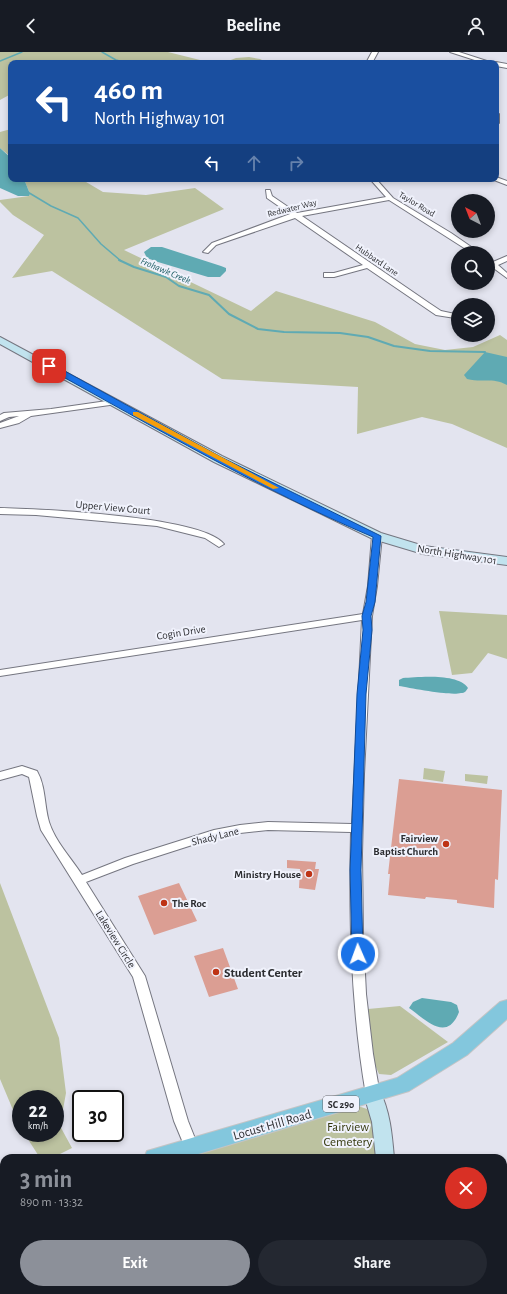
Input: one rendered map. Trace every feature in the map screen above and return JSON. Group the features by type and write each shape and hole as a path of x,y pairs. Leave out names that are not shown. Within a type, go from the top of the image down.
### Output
{"main road":[{"name":"North Highway 101","path":"0,340 218,459 341,520 377,536 443,554 507,561"},
{"name":"Locust Hill Road","path":"166,1154 373,1095 402,1085 437,1064 476,1036 507,1008"},
{"path":"373,1095 381,1122 385,1154"}],"street":[{"path":"454,52 476,60"},
{"name":"Taylor Road","path":"376,182 390,198 466,246"},
{"name":"Hubbard Lane","path":"268,191 269,197 294,215 439,313 451,316"},
{"name":"Redwater Way","path":"206,252 214,244 265,224 294,215 390,198"},
{"path":"495,262 507,258"},
{"path":"327,275 334,275 369,266"},
{"path":"495,267 507,276"},
{"path":"0,419 7,415 30,414 114,402"},
{"path":"0,426 30,414"},
{"name":"Upper View Court","path":"0,511 36,512 157,523 208,536 219,544"},
{"path":"373,1095 366,1063 362,1029 358,970 356,890 362,694 367,616 370,602 377,536"},
{"name":"Cogin Drive","path":"0,673 367,616"},
{"name":"Lakeview Circle","path":"0,776 22,770 33,774 43,821 139,976 181,1121 191,1146"},
{"name":"Shady Lane","path":"80,880 129,861 214,834 240,829 268,826 357,828"}],"green space":[{"path":"0,52 168,52 200,60 8,60 8,96 0,100"},
{"path":"249,57 262,60 231,60"},
{"path":"8,130 8,155 0,148 0,132"},
{"path":"25,182 86,182 103,192 146,195 195,188 224,209 124,250 251,311 276,291 375,322 415,344 445,350 473,347 484,342 495,342 495,337 500,335 507,340 507,448 452,424 422,417 357,434 358,387 222,379 52,271 12,278 44,235 13,215 0,202 0,200 29,196 30,194"},
{"path":"439,611 507,615 507,659 488,653 472,673 452,675"},
{"path":"424,768 445,771 443,782 423,779"},
{"path":"465,774 488,776 487,784 465,781"},
{"path":"0,883 59,1038 66,1093 64,1104 64,1090 12,1090 12,1108 0,1079"},
{"path":"400,1006 448,1042 391,1075 379,1074 371,1056 368,1009"},
{"name":"Fairview Cemetery","path":"355,1105 367,1109 375,1121 378,1154 196,1154"},
{"path":"64,1133 72,1148 60,1154 37,1154 30,1142 64,1142"}],"water":[{"path":"0,148 8,155 8,182 25,182 30,194 29,196 18,196 0,188"},
{"path":"151,247 162,247 221,266 226,268 226,271 220,277 208,277 158,262 147,258 144,252"},
{"path":"485,352 507,357 507,385 497,381 467,379 464,375"},
{"path":"403,678 447,678 463,683 468,688 462,693 456,694 399,686 399,680"},
{"path":"422,998 451,1002 457,1005 459,1012 449,1026 442,1028 436,1026 429,1023 409,1008 413,1002"}],"building":[{"name":"Fairview Baptist Church","path":"399,779 502,790 498,880 495,879 494,908 457,903 457,900 426,897 425,899 388,895 390,874 388,874"},
{"name":"Ministry House","path":"287,860 316,862 315,869 319,869 315,890 299,888 300,869 287,868"},
{"name":"The Roc","path":"179,883 197,921 154,935 138,896"},
{"name":"Student Center","path":"223,948 238,989 209,997 194,956"}],"waterway":[{"name":"Frohawk Creek","path":"0,61 22,52"},
{"path":"102,52 116,60"},
{"name":"Frohawk Creek","path":"26,191 51,206 78,218 101,244 121,261"},
{"name":"Frohawk Creek","path":"121,261 134,267 166,277 179,286 209,295 229,314 258,329 284,332 340,333 368,337 394,346 430,351 485,352"}],"slow traffic":[{"path":"136,414 184,441 275,488"}],"place":[{"name":"Fairview Baptist Church","path":"446,844"},
{"name":"Ministry House","path":"309,874"},
{"name":"The Roc","path":"164,903"},
{"name":"Student Center","path":"216,972"}],"route":[{"path":"49,366 218,459 341,520 377,536 370,602 367,616 362,694 356,870 358,954"}]}
